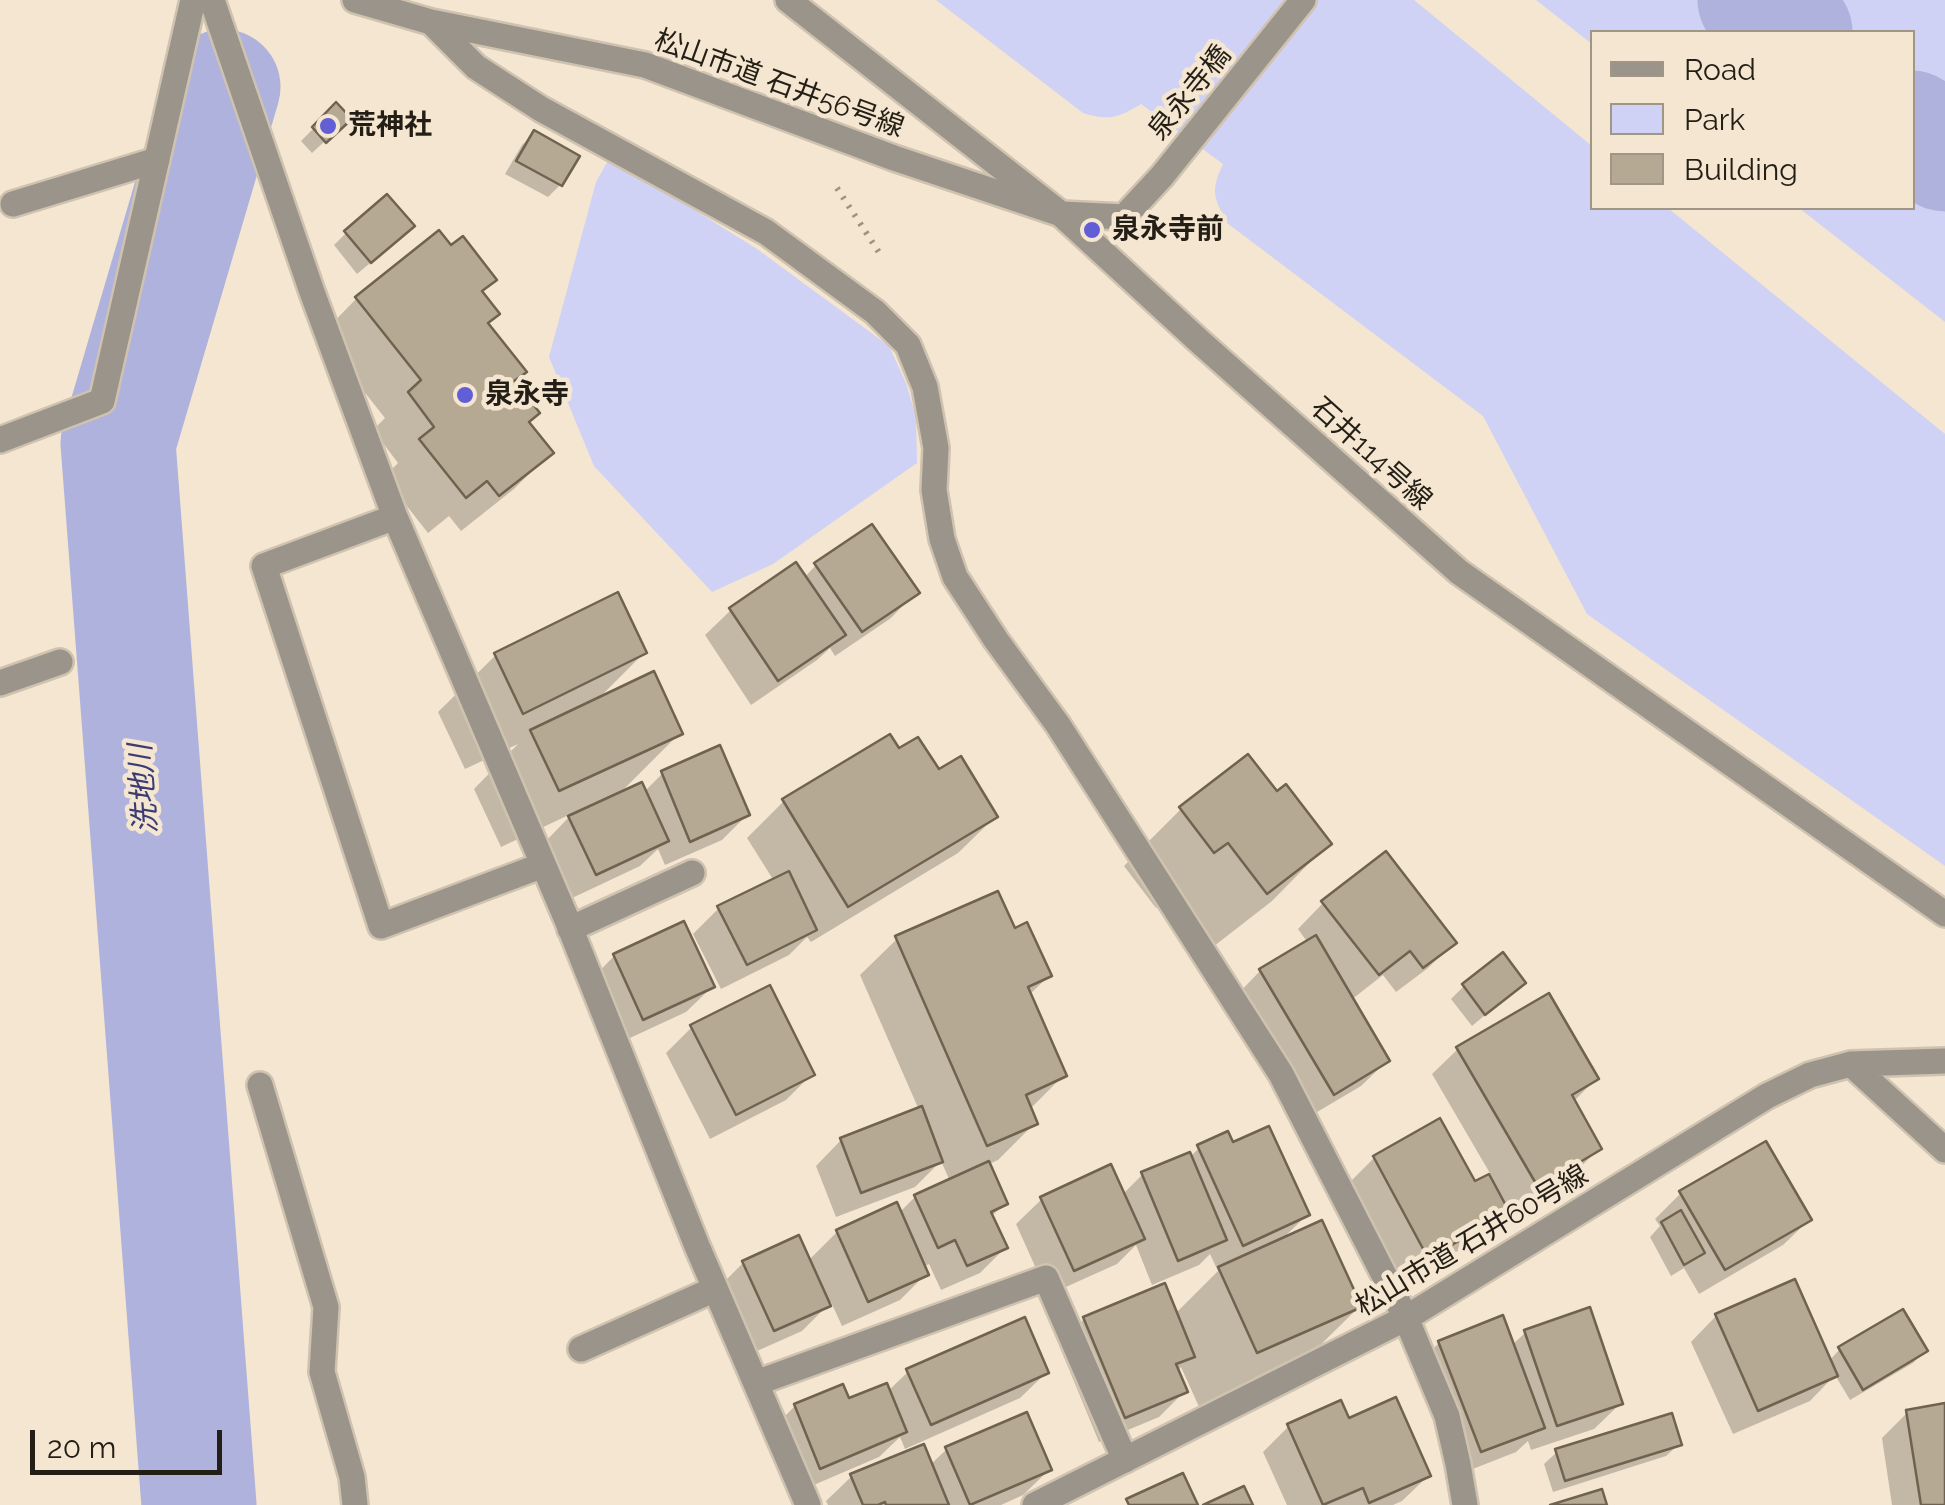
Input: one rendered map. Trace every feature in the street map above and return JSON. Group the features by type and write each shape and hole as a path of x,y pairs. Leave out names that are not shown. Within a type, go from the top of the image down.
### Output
{"street":[{"path":"0,440 102,402 194,0"},
{"path":"212,0 312,292 395,517 808,1505"},
{"name":"松山市道 石井56号線","path":"355,0 431,22 645,65 820,131 1061,214 1124,217 1162,176"},
{"name":"石井114号線","path":"788,0 1061,214 1460,572 1945,914"},
{"name":"泉永寺橋","path":"1162,176 1303,0"},
{"path":"431,22 476,68 541,109 766,232 875,312 908,345 924,386 936,448 934,490 942,538 955,576 1058,725 1281,1074 1406,1318 1446,1416 1465,1505"},
{"path":"14,204 157,160"},
{"path":"395,517 264,566 381,926 543,865"},
{"path":"0,684 60,662"},
{"path":"570,929 692,873"},
{"name":"松山市道 石井60号線","path":"1035,1505 1406,1318 1767,1096 1810,1075 1851,1064 1945,1061"},
{"path":"1851,1064 1945,1150"},
{"path":"260,1085 326,1307 322,1372 352,1477 355,1505"},
{"path":"756,1384 1046,1278 1126,1460"},
{"path":"581,1349 715,1289"}],"path":[{"path":"820,131 822,156 834,183 887,266"}],"green space":[{"path":"936,0 1414,0 1590,144 1590,210 1670,210 1945,434 1945,866 1587,614 1483,416 1227,223 1215,194 1223,164 1141,104 1113,117 1083,113"},
{"path":"1536,0 1945,0 1945,322 1802,210 1915,210 1915,30 1590,30 1590,42"},
{"path":"610,157 757,249 889,346 916,417 917,463 773,564 712,592 594,466 549,357 596,182"}],"building":[{"path":"336,102 352,119 326,143 312,127"},
{"path":"534,130 580,156 562,186 516,161"},
{"path":"387,194 415,226 371,263 344,231"},
{"path":"439,230 451,245 463,236 497,280 482,291 500,314 488,323 527,372 514,381 540,413 529,422 554,453 499,496 487,481 466,498 419,439 434,427 408,392 421,380 355,297"},
{"path":"872,524 920,593 862,632 814,563"},
{"path":"796,562 846,635 778,681 729,608"},
{"path":"618,592 647,653 523,714 494,653"},
{"path":"654,671 683,734 559,791 530,730"},
{"path":"890,734 899,748 918,737 939,769 961,756 998,817 848,907 782,799"},
{"path":"720,745 750,815 690,842 661,771"},
{"path":"1248,754 1277,791 1286,784 1332,844 1267,894 1228,843 1214,853 1179,807"},
{"path":"642,782 669,841 596,875 568,816"},
{"path":"1386,851 1457,943 1423,968 1410,951 1379,975 1321,901"},
{"path":"789,871 817,930 747,965 717,906"},
{"path":"998,891 1015,928 1027,922 1052,976 1028,987 1067,1076 1026,1095 1038,1124 987,1146 895,936"},
{"path":"684,921 715,987 643,1020 613,954"},
{"path":"1316,935 1390,1061 1334,1095 1259,969"},
{"path":"1503,952 1526,983 1485,1015 1462,984"},
{"path":"770,985 815,1075 736,1115 690,1025"},
{"path":"1549,993 1599,1079 1572,1095 1602,1149 1538,1187 1456,1047"},
{"path":"922,1106 943,1162 861,1193 840,1138"},
{"path":"1440,1118 1475,1181 1489,1174 1510,1213 1428,1258 1373,1156"},
{"path":"1269,1126 1310,1215 1243,1246 1197,1145 1228,1131 1233,1142"},
{"path":"1766,1141 1812,1220 1725,1270 1679,1191"},
{"path":"1190,1152 1227,1240 1178,1261 1141,1172"},
{"path":"989,1161 1008,1204 991,1212 1008,1248 967,1266 955,1240 938,1248 914,1195"},
{"path":"1111,1164 1145,1239 1074,1271 1040,1197"},
{"path":"897,1202 929,1275 868,1302 836,1230"},
{"path":"1681,1210 1705,1253 1684,1265 1661,1222"},
{"path":"1322,1220 1362,1307 1257,1353 1218,1267"},
{"path":"799,1235 831,1306 774,1331 742,1261"},
{"path":"1795,1279 1838,1376 1758,1411 1715,1314"},
{"path":"1165,1283 1195,1357 1176,1364 1188,1392 1125,1418 1083,1317"},
{"path":"1590,1307 1623,1404 1557,1426 1524,1330"},
{"path":"1903,1309 1928,1351 1863,1390 1838,1347"},
{"path":"1503,1315 1545,1428 1481,1452 1438,1341"},
{"path":"1025,1317 1049,1373 931,1425 906,1369"},
{"path":"887,1383 907,1432 820,1469 794,1404 843,1384 849,1398"},
{"path":"1396,1397 1431,1476 1369,1503 1363,1488 1323,1505 1287,1424 1341,1400 1349,1418"},
{"path":"1945,1403 1945,1505 1921,1505 1906,1410"},
{"path":"1027,1412 1052,1470 970,1505 945,1447"},
{"path":"1672,1413 1682,1445 1565,1481 1555,1449"},
{"path":"924,1444 949,1505 863,1505 850,1474"},
{"path":"1183,1473 1198,1505 1129,1505 1126,1499"},
{"path":"1244,1486 1253,1505 1203,1505"},
{"path":"1602,1489 1607,1505 1550,1505"}],"waterway":[{"path":"1755,0 1792,30"},
{"name":"洗地川","path":"199,1505 118,443 223,87"},
{"path":"1915,130 1945,154"}],"place":[{"name":"荒神社","path":"328,126"},
{"name":"泉永寺前","path":"1092,230"},
{"name":"泉永寺","path":"465,395"}]}
